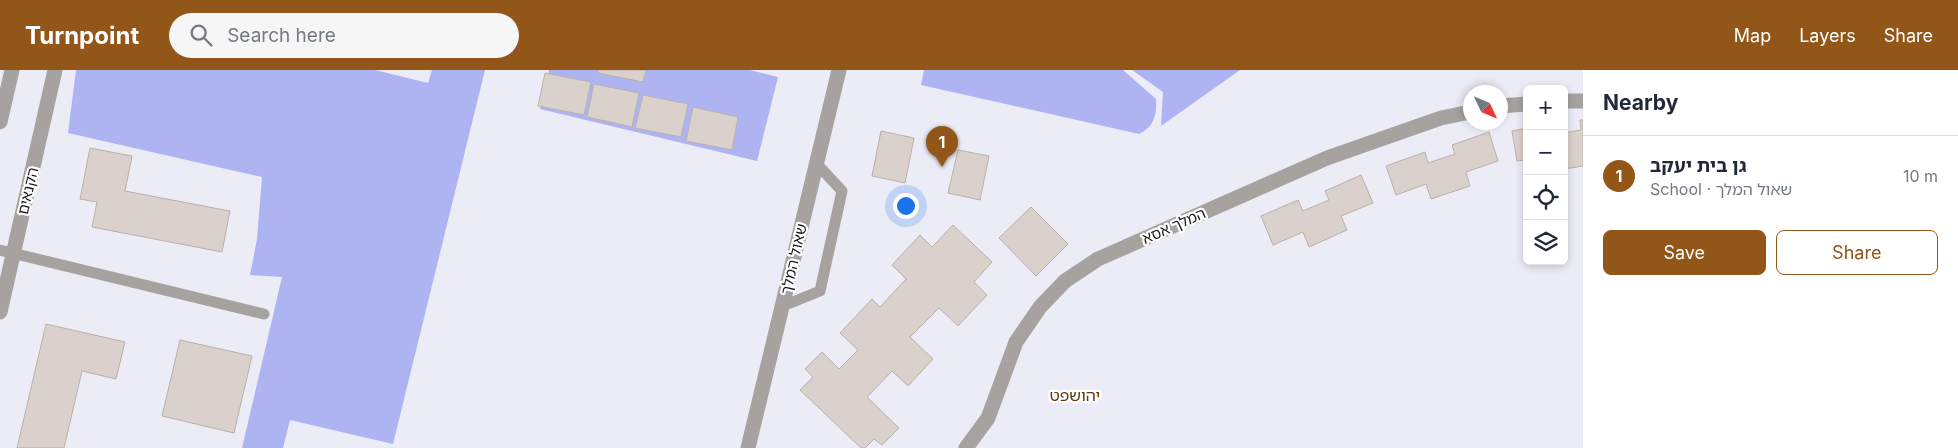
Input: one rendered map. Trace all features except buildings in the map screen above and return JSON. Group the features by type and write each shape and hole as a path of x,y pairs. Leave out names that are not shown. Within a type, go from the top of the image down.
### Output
{"street":[{"path":"0,122 12,70"},
{"name":"הקנאים","path":"0,312 7,252 55,70"},
{"name":"שאול המלך","path":"748,448 840,70"},
{"path":"1568,101 1583,101"},
{"path":"1508,105 1523,104"},
{"name":"המלך אסא","path":"966,448 988,418 1016,342 1040,307 1065,281 1098,259 1327,158 1441,118 1463,113"}],"lane":[{"path":"782,306 820,292 842,192 817,164"},
{"path":"7,252 264,314"}],"shaded area":[{"path":"76,70 375,70 428,83 432,70 485,70 393,444 290,420 283,448 242,448 282,277 250,275 257,239 262,177 68,133"},
{"path":"549,70 750,70 778,77 757,161 540,109"},
{"path":"924,70 1123,70 1156,99 1156,110 1154,120 1148,128 1139,134 921,85"},
{"path":"1132,70 1240,70 1161,126 1163,92"}],"place":[{"name":"גן בית יעקב","path":"942,167"}],"district":[{"name":"יהושפט","path":"1075,395"}]}
